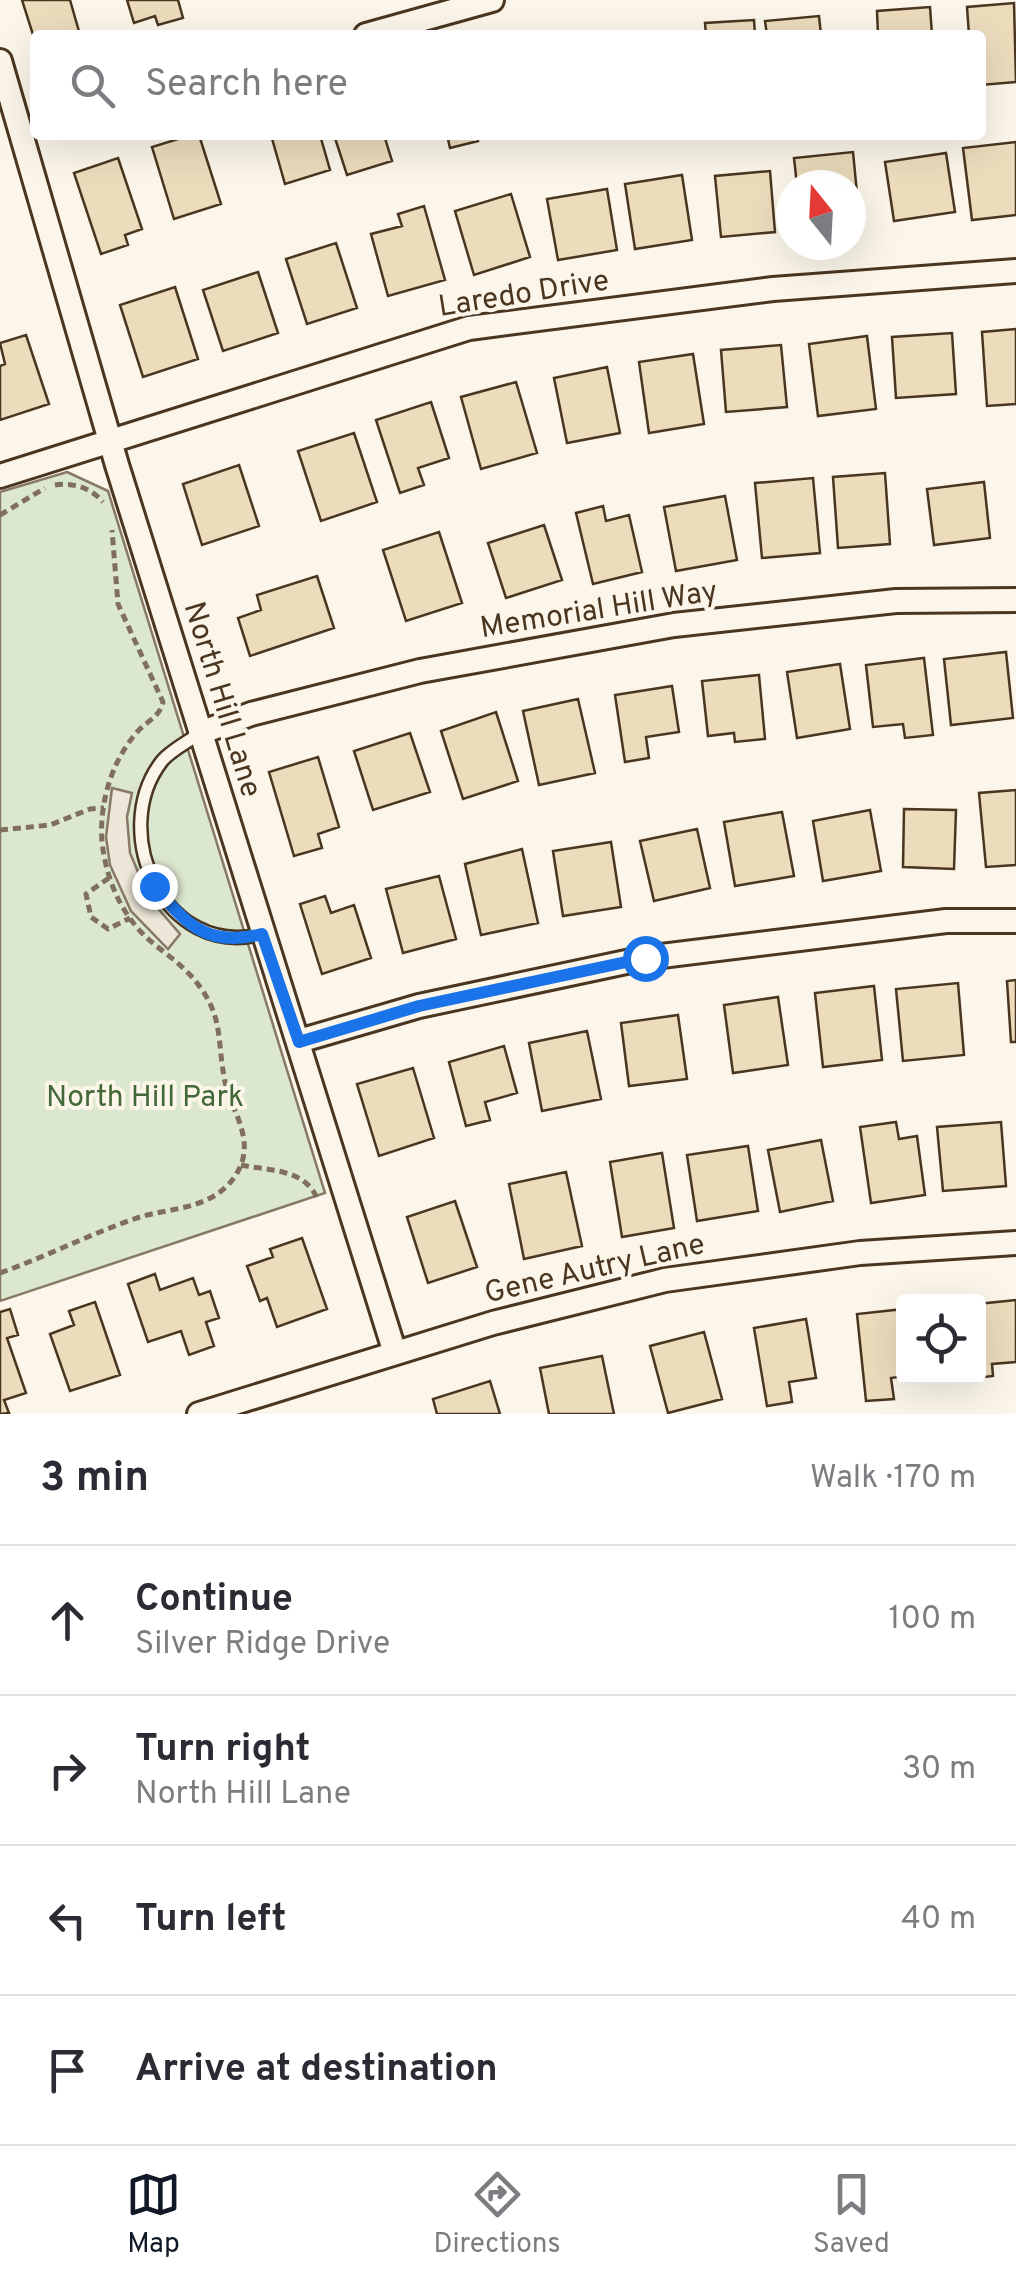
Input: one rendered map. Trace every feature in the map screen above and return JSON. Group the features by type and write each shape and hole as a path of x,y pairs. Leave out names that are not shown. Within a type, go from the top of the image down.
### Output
{"street":[{"path":"384,30 492,0"},
{"name":"North Hill Lane","path":"0,60 110,441 395,1353"},
{"name":"Laredo Drive","path":"0,476 469,328 773,289 1016,270"},
{"name":"Memorial Hill Way","path":"200,734 251,714 420,671 674,625 896,601 1016,600"},
{"path":"299,1042 419,1006 645,958 946,921 1016,920"},
{"name":"Gene Autry Lane","path":"200,1414 493,1323 664,1280 860,1253 1016,1243"}],"lane":[{"path":"200,734 163,760 144,795 140,839 154,886 182,918 212,936 240,940 262,934"}],"path":[{"path":"0,830 50,825 104,808"},
{"path":"109,878 86,894 87,910 108,930 130,918"},
{"path":"241,1164 295,1175 306,1181 318,1200"}],"green space":[{"name":"North Hill Park","path":"67,472 108,491 325,1193 0,1301 0,492"}],"shaded area":[{"path":"112,788 132,793 127,817 130,853 149,898 180,934 168,949 131,911 110,865 106,837"}],"building":[{"path":"22,0 70,0 79,30 32,30"},
{"path":"127,0 178,0 183,18 158,25 155,16 134,23"},
{"path":"1014,3 1016,82 986,85 986,30 969,30 967,7"},
{"path":"930,7 932,30 878,30 877,11"},
{"path":"819,16 820,30 766,30 765,21"},
{"path":"754,20 755,30 706,30 705,23"},
{"path":"175,140 201,140 221,204 174,219 152,147"},
{"path":"272,140 321,140 330,170 285,184"},
{"path":"336,140 386,140 392,161 347,175"},
{"path":"448,140 478,141 450,148"},
{"path":"1016,142 1016,215 972,220 963,148"},
{"path":"853,152 855,170 795,170 794,158"},
{"path":"946,153 955,212 894,221 885,162"},
{"path":"118,158 142,229 125,235 128,245 101,254 74,173"},
{"path":"770,171 775,232 721,237 715,176"},
{"path":"682,175 692,240 635,249 625,184"},
{"path":"607,189 617,250 558,260 547,199"},
{"path":"511,194 530,257 474,275 455,211"},
{"path":"424,206 445,280 388,296 371,234 402,226 398,214"},
{"path":"336,243 357,308 307,324 286,259"},
{"path":"258,272 278,333 223,351 203,290"},
{"path":"175,287 198,359 143,377 120,305"},
{"path":"1016,329 1016,404 987,406 982,332"},
{"path":"952,333 956,394 896,398 892,337"},
{"path":"26,335 49,404 0,420 0,366 5,364 0,343"},
{"path":"867,336 876,409 818,416 809,344"},
{"path":"781,345 787,407 726,412 721,350"},
{"path":"693,354 704,424 649,433 639,362"},
{"path":"607,367 620,433 567,443 554,378"},
{"path":"516,382 537,453 481,469 461,397"},
{"path":"431,402 449,458 418,468 424,485 400,493 376,420"},
{"path":"354,433 377,502 321,521 298,451"},
{"path":"239,465 259,526 202,545 183,484"},
{"path":"885,473 890,544 838,548 833,477"},
{"path":"813,478 820,553 762,558 755,483"},
{"path":"984,482 990,538 934,545 927,489"},
{"path":"725,496 737,560 676,571 664,507"},
{"path":"603,506 606,521 629,515 642,572 593,584 576,513"},
{"path":"544,525 562,580 506,598 488,543"},
{"path":"439,532 462,603 406,621 383,550"},
{"path":"317,576 334,628 250,656 238,618 261,610 257,595"},
{"path":"1006,652 1013,718 951,725 944,659"},
{"path":"924,658 933,735 905,738 903,724 873,727 866,665"},
{"path":"840,664 850,729 797,738 787,672"},
{"path":"759,675 765,739 735,742 734,733 708,736 702,681"},
{"path":"672,686 679,732 646,737 649,758 625,762 615,695"},
{"path":"578,699 595,773 539,785 523,711"},
{"path":"496,712 518,781 463,799 441,731"},
{"path":"410,733 430,792 373,810 354,751"},
{"path":"318,757 339,827 318,834 322,848 294,856 269,772"},
{"path":"1016,790 1016,865 986,867 979,793"},
{"path":"904,809 956,810 954,869 903,867"},
{"path":"870,810 881,871 823,881 813,821"},
{"path":"782,812 794,876 735,886 724,822"},
{"path":"697,829 710,888 654,901 640,841"},
{"path":"611,842 621,907 563,916 553,851"},
{"path":"522,849 538,923 481,935 465,864"},
{"path":"439,876 456,939 403,953 386,889"},
{"path":"325,896 331,913 354,905 371,958 322,974 300,904"},
{"path":"1016,980 1016,1042 1011,1042 1007,981"},
{"path":"958,983 964,1055 903,1061 896,989"},
{"path":"874,986 882,1060 823,1067 815,993"},
{"path":"778,997 788,1065 733,1073 724,1005"},
{"path":"678,1015 687,1079 629,1086 621,1023"},
{"path":"587,1031 601,1099 542,1111 529,1043"},
{"path":"504,1046 517,1093 485,1102 490,1120 466,1126 449,1062"},
{"path":"413,1068 434,1138 379,1156 357,1084"},
{"path":"896,1122 899,1139 917,1136 925,1195 871,1203 860,1127"},
{"path":"1001,1122 1006,1186 943,1191 937,1127"},
{"path":"821,1140 833,1201 780,1212 768,1150"},
{"path":"748,1146 758,1211 697,1221 687,1155"},
{"path":"662,1153 674,1228 622,1237 610,1162"},
{"path":"566,1172 582,1246 524,1259 509,1184"},
{"path":"455,1201 477,1267 428,1283 407,1217"},
{"path":"302,1238 327,1309 277,1327 267,1298 260,1301 247,1266 273,1257 270,1249"},
{"path":"155,1274 160,1290 193,1278 199,1295 210,1291 219,1318 206,1322 214,1346 189,1355 181,1331 148,1342 128,1284"},
{"path":"1016,1300 1016,1362 992,1364 993,1376 986,1377 986,1303"},
{"path":"95,1302 120,1375 70,1391 50,1334 74,1325 69,1311"},
{"path":"10,1309 18,1335 7,1338 26,1393 4,1400 9,1413 0,1414 0,1312"},
{"path":"896,1310 896,1377 891,1378 894,1399 866,1401 857,1314"},
{"path":"806,1319 816,1378 789,1382 792,1402 767,1406 754,1328"},
{"path":"704,1332 722,1399 668,1413 650,1346"},
{"path":"602,1356 614,1414 549,1414 540,1368"},
{"path":"490,1381 500,1414 437,1414 433,1399"}],"route":[{"path":"154,886 182,918 212,936 240,940 262,934 299,1042 419,1006 645,958"}]}
